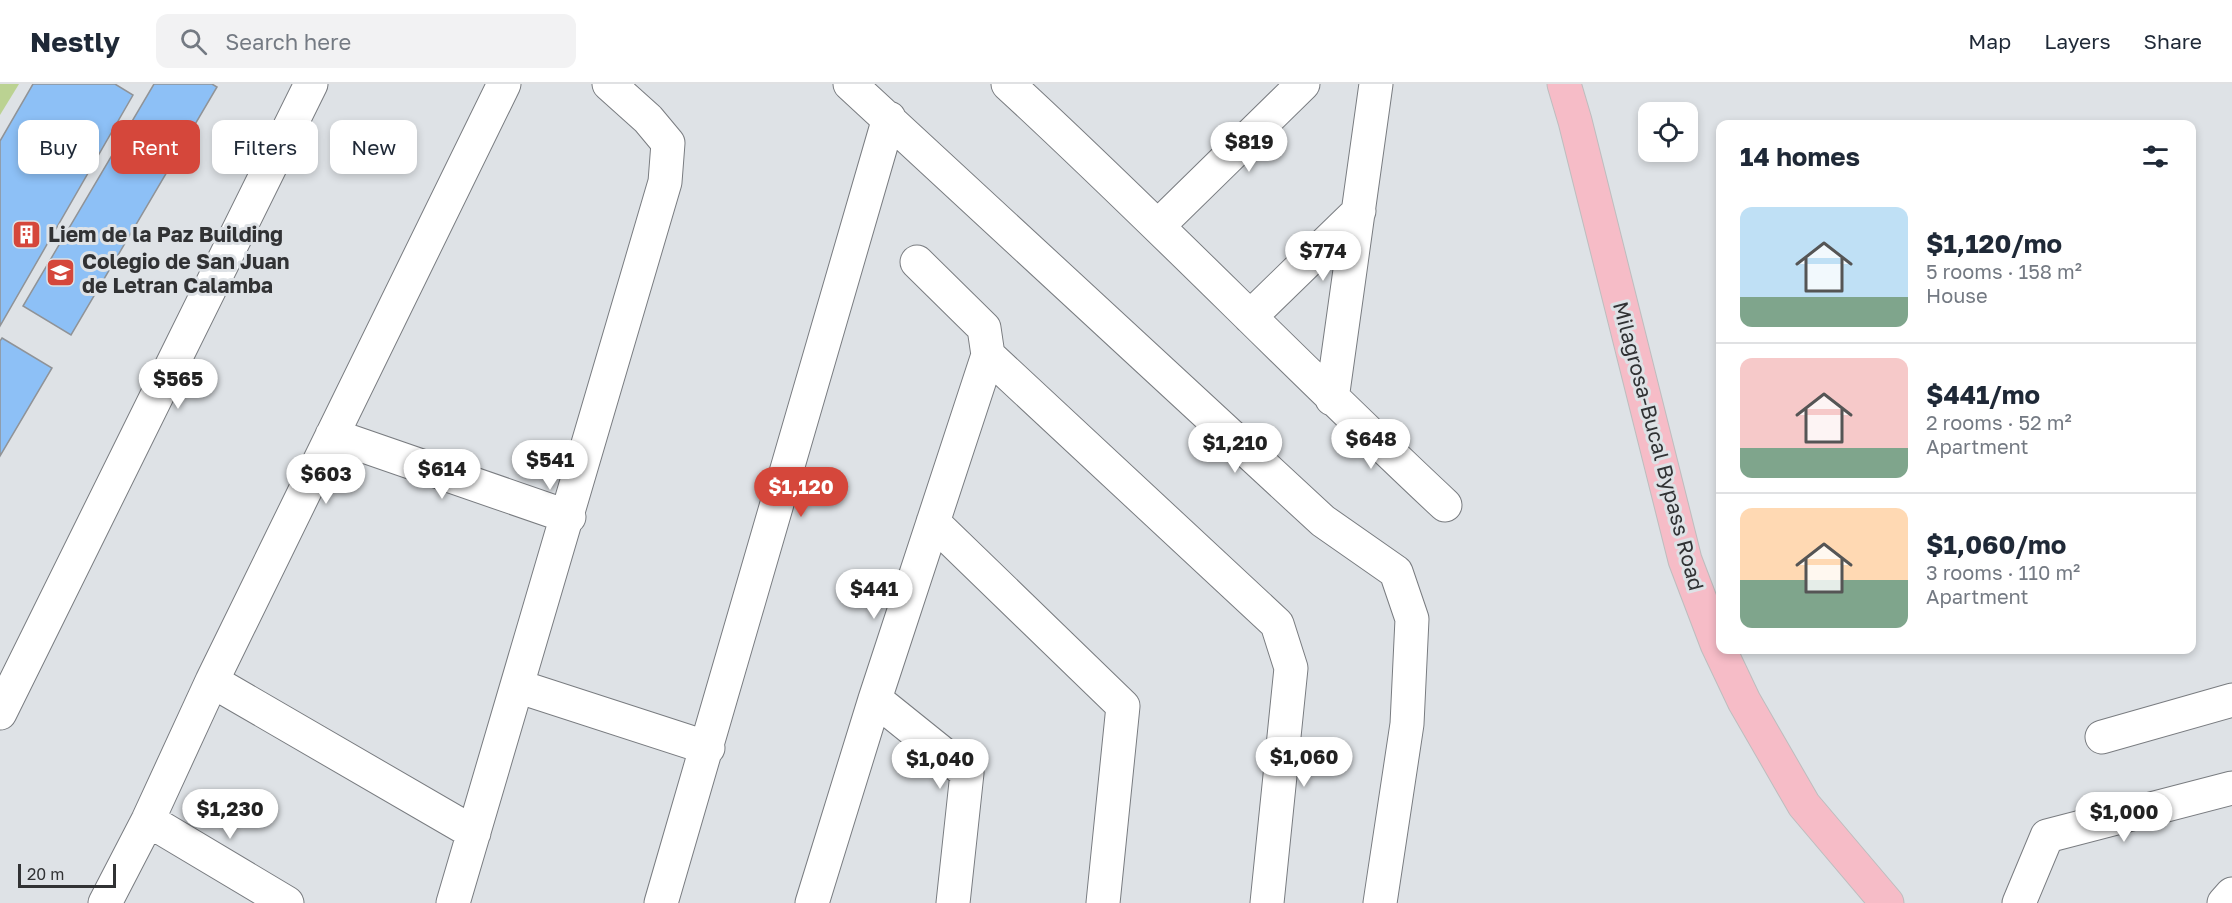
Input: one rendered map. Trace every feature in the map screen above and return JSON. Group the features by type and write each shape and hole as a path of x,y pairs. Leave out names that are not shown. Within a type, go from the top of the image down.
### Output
{"main road":[{"name":"Milagrosa-Bucal Bypass Road","path":"1564,84 1685,560 1716,641"},
{"name":"Milagrosa-Bucal Bypass Road","path":"1722,654 1744,701 1804,805 1887,903"}],"street":[{"path":"0,713 311,84"},
{"path":"105,903 148,820 212,681 504,84"},
{"path":"453,903 569,517 665,182 668,143 648,119 609,84"},
{"path":"850,84 1323,521 1396,572 1412,619 1408,712 1380,903"},
{"path":"1159,225 1303,84"},
{"path":"1332,399 1376,84"},
{"path":"1028,90 1332,399 1445,505"},
{"path":"662,903 889,118"},
{"path":"1250,317 1359,211"},
{"path":"812,903 875,699 988,355 984,328 917,262"},
{"path":"988,355 1277,624 1291,668 1267,903"},
{"path":"332,435 569,517"},
{"path":"933,522 1123,706 1104,903"},
{"path":"212,681 474,833"},
{"path":"517,686 708,748"},
{"path":"875,699 967,773 954,903"},
{"path":"2102,736 2232,700"},
{"path":"2030,898 2047,836 2232,788"},
{"path":"148,820 286,903"},
{"path":"2224,903 2232,894"}],"green space":[{"path":"0,84 19,84 0,115"}],"building":[{"name":"Liem de la Paz Building","path":"33,84 115,84 133,95 119,120 111,120 111,133 99,154 99,120 18,120 18,174 88,174 0,326 0,141"},
{"path":"154,84 212,84 217,87 198,120 133,120"},
{"path":"111,157 111,174 166,174 71,335 23,306"},
{"path":"2,338 52,368 0,456 0,341"}],"place":[{"name":"Liem de la Paz Building","path":"27,234"},
{"name":"Colegio de San Juan de Letran Calamba","path":"61,273"}]}
